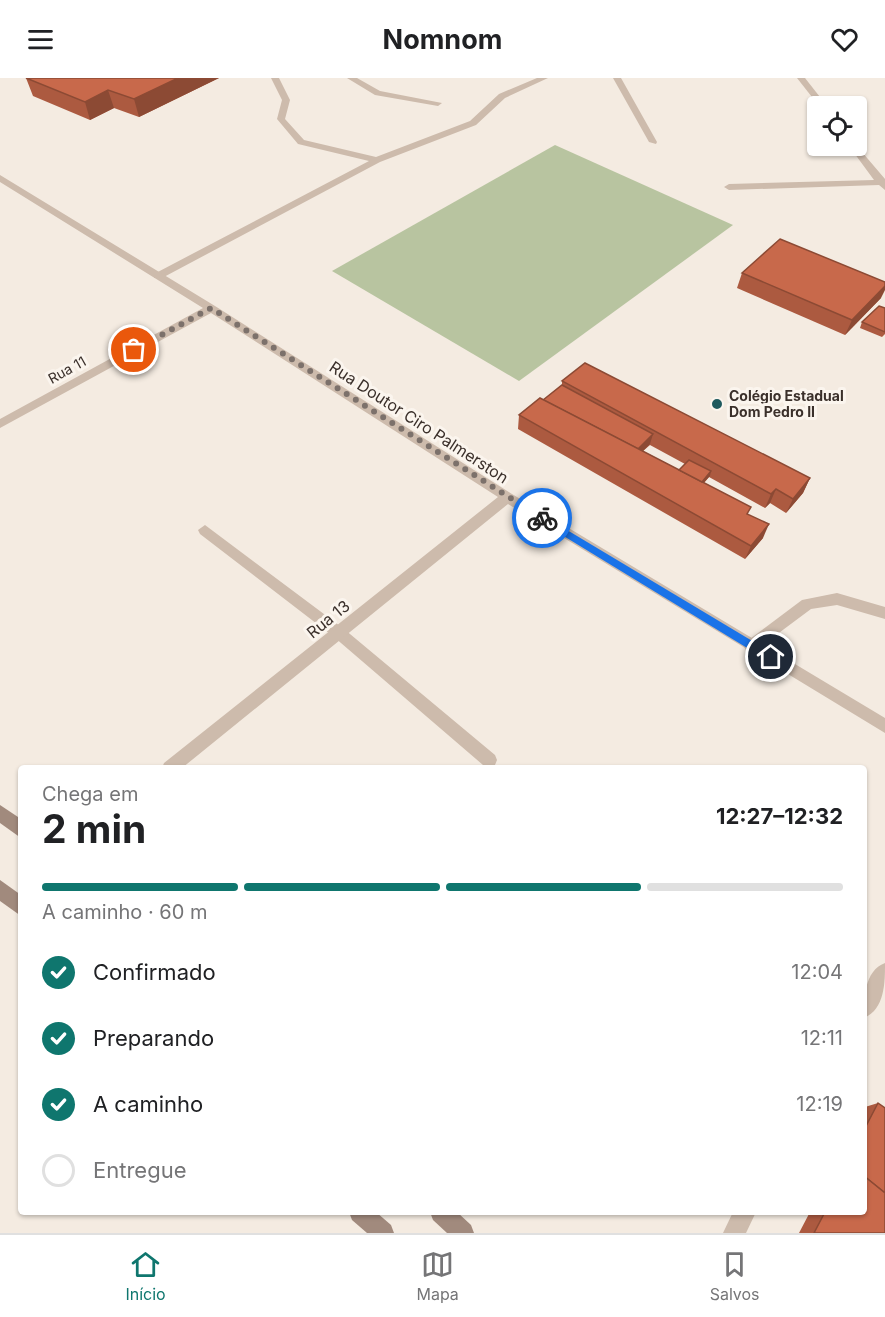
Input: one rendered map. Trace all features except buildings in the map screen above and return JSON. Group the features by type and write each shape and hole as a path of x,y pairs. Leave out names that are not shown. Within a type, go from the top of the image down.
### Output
{"main road":[{"path":"0,813 18,828"},
{"path":"0,890 18,905"},
{"path":"363,1215 383,1233"},
{"path":"444,1215 463,1233"}],"street":[{"path":"275,78 286,100 281,119 301,142 377,160"},
{"path":"351,78 378,93 438,103"},
{"path":"158,276 377,160 473,123 502,96 544,78"},
{"path":"617,78 653,142"},
{"path":"801,78 815,96"},
{"path":"861,156 884,184"},
{"name":"Rua Doutor Ciro Palmerston","path":"0,178 211,308 507,497 885,726"},
{"path":"729,187 884,184"},
{"name":"Rua 11","path":"0,424 211,308"},
{"name":"Rua 13","path":"174,765 507,497"},
{"path":"205,530 339,633 489,760"},
{"path":"752,646 807,604 837,599 885,613"},
{"path":"867,1003 885,972"},
{"path":"734,1233 743,1215"}],"green space":[{"path":"555,145 733,225 519,381 332,271"}],"way so far":[{"path":"134,350 211,308 542,518"}],"place":[{"name":"Colégio Estadual Dom Pedro II","path":"717,404"}],"route":[{"path":"542,518 771,657"}]}
